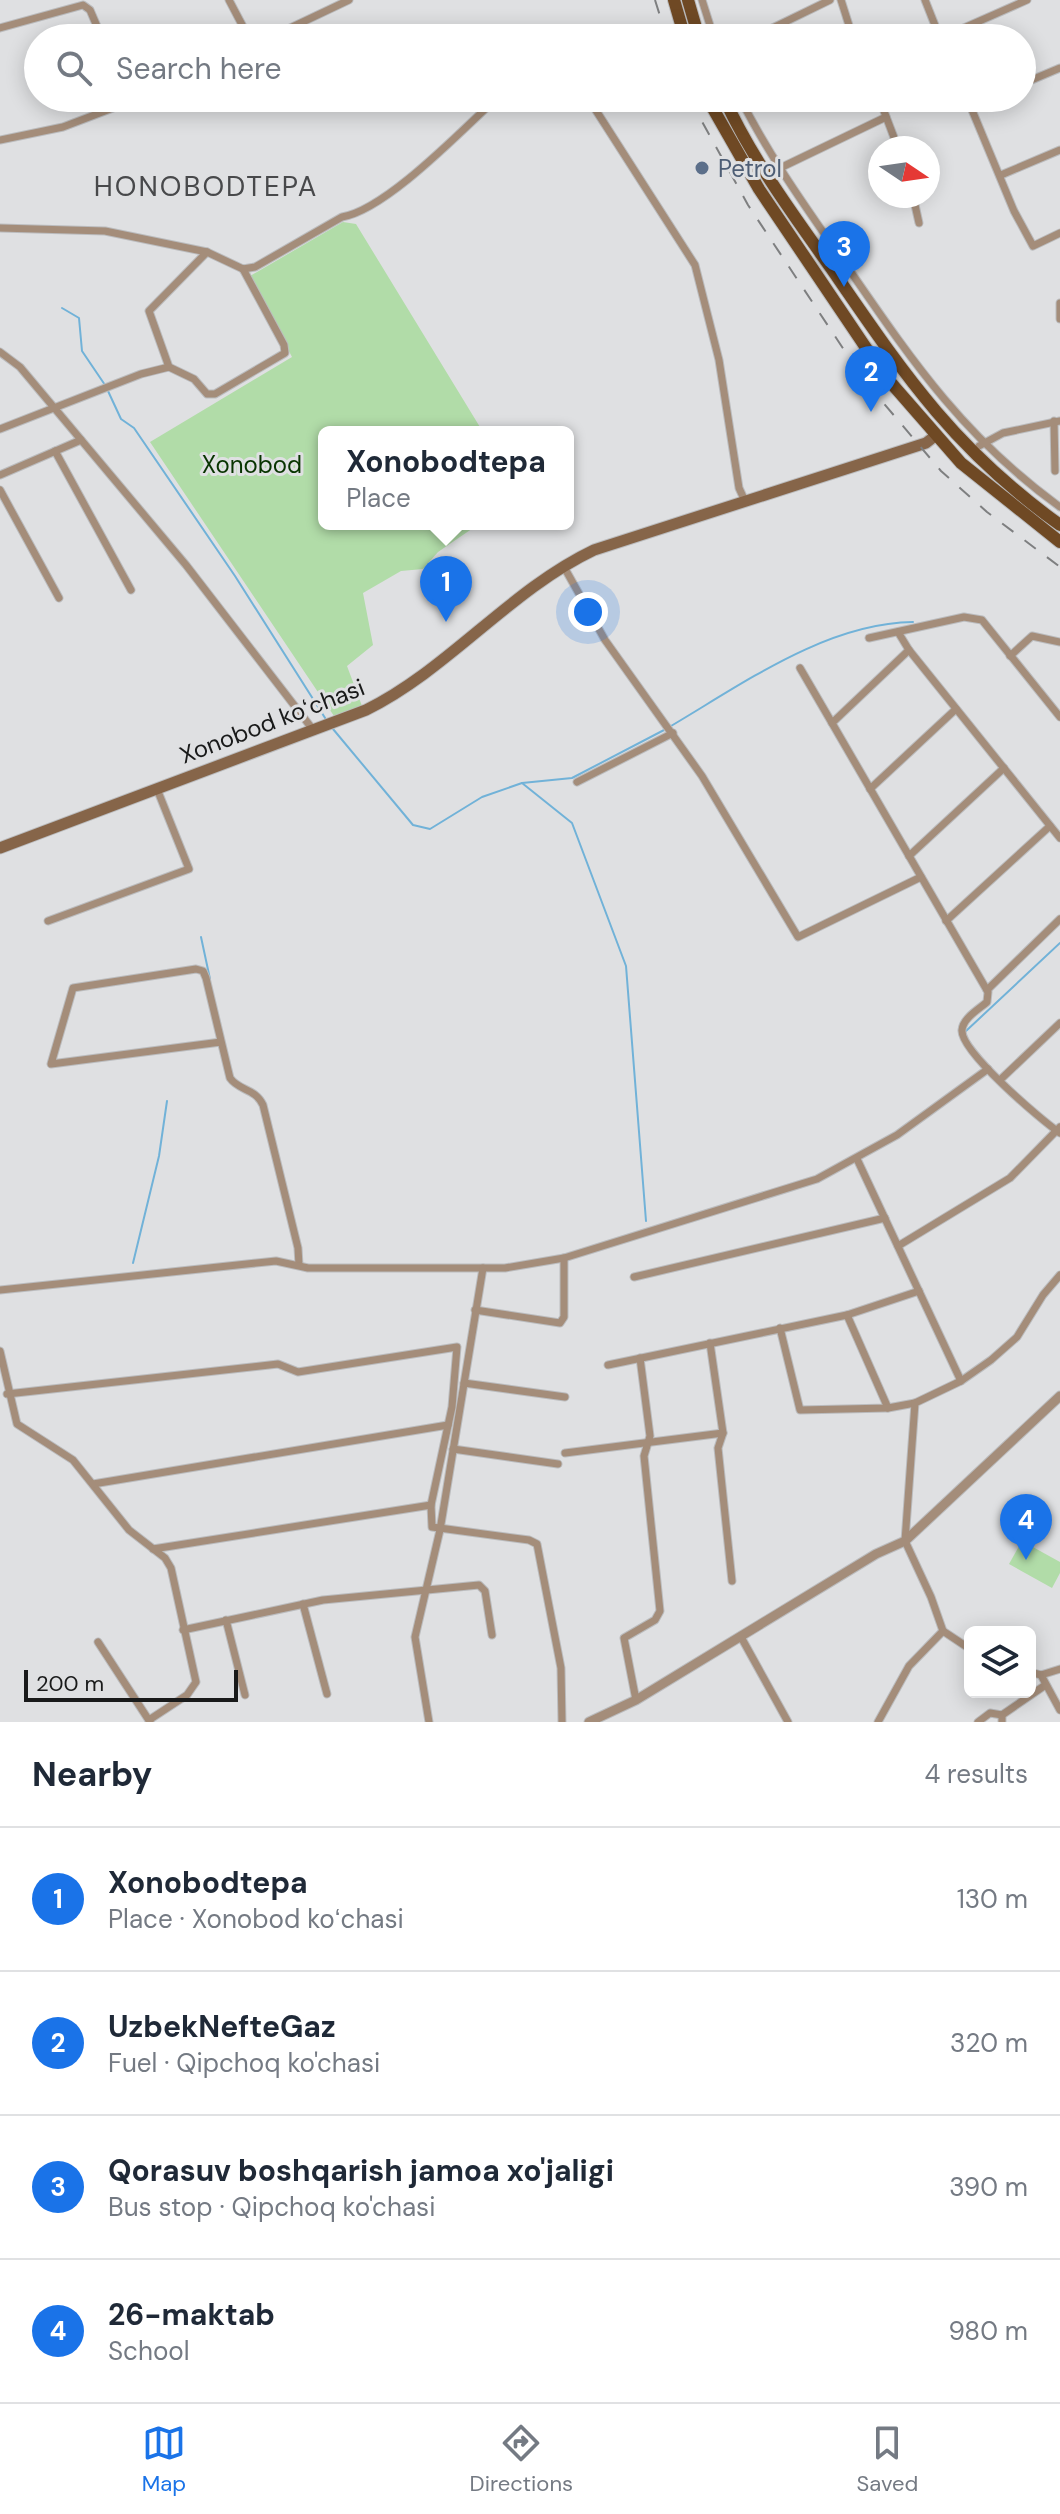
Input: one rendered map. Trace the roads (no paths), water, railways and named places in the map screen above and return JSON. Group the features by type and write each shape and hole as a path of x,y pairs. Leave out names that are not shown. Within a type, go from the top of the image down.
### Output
{"main road":[{"path":"674,0 681,24"},
{"path":"688,0 695,24"},
{"path":"715,112 755,182 885,376 961,463 1060,542"},
{"path":"731,112 751,150 800,225 905,377 972,453 1060,525"},
{"path":"935,436 946,426"},
{"name":"Xonobod koʻchasi","path":"0,848 331,726 397,692 564,567 606,545 836,474 926,443 935,436"},
{"path":"961,463 972,453"}],"street":[{"path":"229,0 242,24"},
{"path":"298,24 349,0"},
{"path":"702,0 710,24"},
{"path":"781,24 830,0"},
{"path":"841,0 849,24"},
{"path":"925,0 934,24"},
{"path":"972,24 1027,0"},
{"path":"0,28 83,5 90,10 96,24"},
{"path":"1036,78 1060,68"},
{"path":"0,140 63,127 100,112"},
{"path":"243,269 266,262 342,217 357,215 428,161 482,112"},
{"path":"597,112 695,265 719,360 739,488 745,501"},
{"path":"748,112 780,168 913,362 982,443 1060,507"},
{"path":"884,112 893,136"},
{"path":"973,112 1014,211 1033,246 1060,233"},
{"path":"780,168 886,117"},
{"path":"1001,175 1060,150"},
{"path":"916,208 919,223"},
{"path":"0,228 105,231 207,252 243,269 284,345 285,353 215,394 204,392 194,379 169,367 53,406 0,429"},
{"path":"169,367 149,311 207,252"},
{"path":"1060,303 1060,319"},
{"path":"0,352 8,355 53,406 216,602 314,732"},
{"path":"972,453 982,443 1003,433 1057,421 1055,471"},
{"path":"0,475 81,440"},
{"path":"55,451 131,590"},
{"path":"0,490 59,598"},
{"path":"564,567 605,640 673,733 798,937 921,877"},
{"path":"869,638 973,618 991,628 1060,717"},
{"path":"898,632 909,650 1060,838"},
{"path":"1010,656 1032,636 1060,642"},
{"path":"832,723 909,650"},
{"path":"800,668 987,990 987,1002 966,1021 962,1031 988,1069 1059,1130 1010,1178 898,1246"},
{"path":"870,789 956,709"},
{"path":"577,782 673,733"},
{"path":"909,856 1004,768"},
{"path":"48,921 189,869 157,789"},
{"path":"946,921 1050,826"},
{"path":"987,990 1060,919"},
{"path":"221,1042 51,1064 73,988 196,969 205,974 231,1081 256,1094 263,1105 299,1265"},
{"path":"1000,1080 1060,1023"},
{"path":"0,1290 276,1261 308,1268 515,1268 564,1258 817,1179 857,1159 931,1112 988,1069"},
{"path":"857,1159 961,1381"},
{"path":"634,1277 885,1218"},
{"path":"475,1310 560,1323 564,1317 564,1258"},
{"path":"429,1722 415,1637 440,1530 483,1268"},
{"path":"780,1328 800,1410 888,1408 915,1403 961,1381 1017,1337 1043,1295 1060,1275"},
{"path":"608,1365 847,1315 919,1291"},
{"path":"847,1315 888,1408"},
{"path":"710,1343 723,1433 718,1448 732,1581"},
{"path":"7,1394 278,1364 298,1372 470,1346"},
{"path":"457,1347 448,1425 431,1505 432,1527 529,1540 537,1544 561,1668 562,1722"},
{"path":"0,1351 12,1415 24,1432 57,1448 93,1484 129,1530 171,1568 196,1682 187,1695 149,1721 98,1642"},
{"path":"636,1700 624,1638 655,1620 660,1611 644,1456 649,1444 640,1358"},
{"path":"464,1383 565,1397"},
{"path":"589,1722 636,1700 870,1557 905,1541 1060,1396"},
{"path":"915,1403 905,1541 943,1631 964,1645"},
{"path":"93,1484 448,1425"},
{"path":"565,1453 723,1433"},
{"path":"453,1449 558,1464"},
{"path":"153,1549 431,1505"},
{"path":"183,1630 303,1604 424,1591 433,1587 483,1586 492,1635"},
{"path":"303,1604 327,1694"},
{"path":"226,1620 245,1695"},
{"path":"878,1722 909,1666 943,1631"},
{"path":"741,1637 788,1722"},
{"path":"1036,1674 1060,1669"},
{"path":"1041,1675 1044,1686 1060,1710"},
{"path":"978,1722 990,1713 1002,1719 1044,1686"}],"waterway":[{"path":"62,308 79,318 82,351 105,385"},
{"path":"108,391 121,419 134,428 235,576 327,721"},
{"path":"671,726 757,674 818,644 881,625 913,622"},
{"path":"333,729 413,825 430,829 482,797 522,783 572,823 626,966 646,1221"},
{"path":"522,783 572,778 666,729"},
{"path":"201,937 210,979"},
{"path":"966,1031 1060,943"},
{"path":"133,1263 159,1156 167,1101"}],"railway":[{"path":"655,0 663,24"},
{"path":"697,112 748,205 864,380 941,471 987,512 1060,567"}],"place":[{"name":"Petrol","path":"702,168"},
{"name":"Qorasuv boshqarish jamoa xo'jaligi","path":"844,287"},
{"name":"UzbekNefteGaz","path":"871,412"},
{"name":"Xonobodtepa","path":"446,622"},
{"name":"26-maktab","path":"1026,1560"}],"district":[{"name":"HONOBODTEPA","path":"206,186"}],"park label":[{"name":"Xonobod","path":"252,464"}]}
